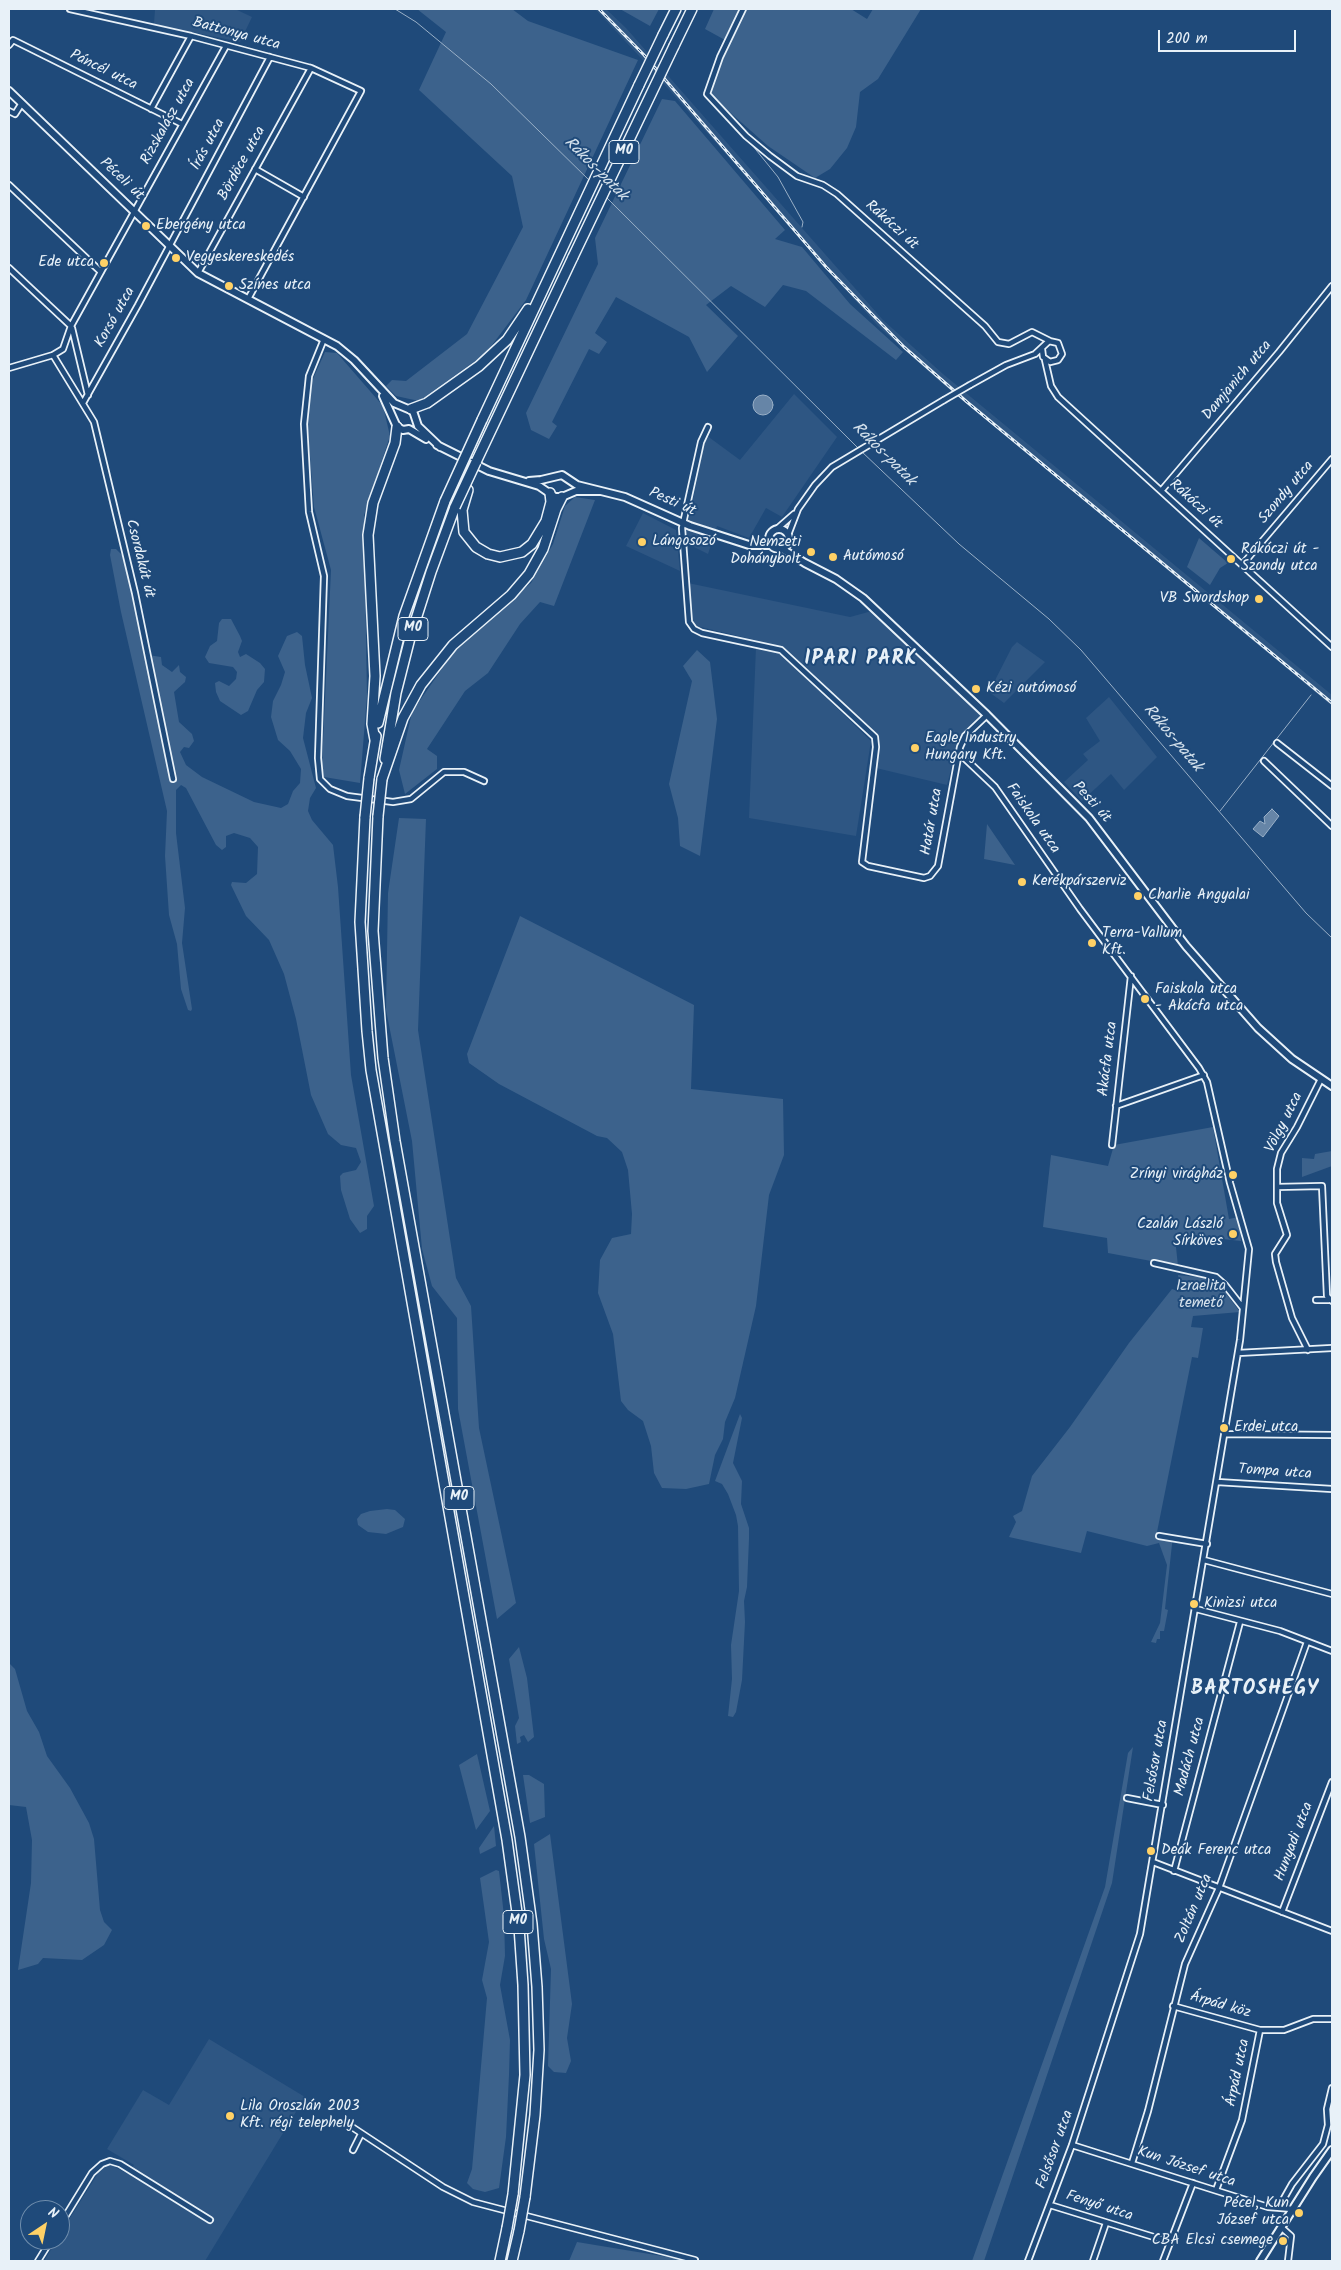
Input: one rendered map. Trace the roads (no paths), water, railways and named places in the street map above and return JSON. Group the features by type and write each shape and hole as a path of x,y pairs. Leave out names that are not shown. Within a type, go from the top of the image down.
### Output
{"highway":[{"name":"M0","path":"500,2261 513,2194 525,2075 523,1985 518,1920 507,1840 371,1070 360,922 365,817 375,740 404,616 445,502 562,246 676,9"},
{"name":"M0","path":"512,2261 525,2197 534,2122 539,2050 532,1924 517,1819 382,1058 373,931 378,816 396,693 410,638 431,572 456,507 692,9"},
{"path":"406,408 421,406 434,398 493,354 516,327 547,280"},
{"path":"375,740 372,724 375,676 368,534 373,503 395,443 397,427"},
{"path":"476,462 462,510 464,532 476,547 488,554 500,557 522,552 532,544 546,521 551,502 549,492"},
{"path":"382,779 403,718 421,686 453,645 511,595 529,574 544,549 565,495"}],"main road":[{"name":"Péceli út","path":"9,91 198,273 324,339 347,354 375,385"},
{"path":"375,385 394,403 415,414 416,421 424,433 440,447"},
{"path":"375,385 397,427 403,430 410,429 440,447 489,471 525,481 549,492 555,497 576,491 600,491"},
{"path":"393,417 396,411 406,408"},
{"path":"410,429 416,421"},
{"path":"525,481 562,475 569,480 600,491"},
{"path":"549,492 547,485 551,478"},
{"path":"565,495 570,487 569,480"},
{"name":"Pesti út","path":"600,491 639,502 683,523 749,544 770,545"},
{"path":"778,528 784,530 789,538 782,548 775,548 770,545 768,537 772,531 778,528"},
{"name":"Pesti út","path":"735,539 754,541 768,537"},
{"name":"Pesti út","path":"789,538 805,563"},
{"name":"Pesti út","path":"782,548 805,563 836,578 863,598 987,715 1090,818 1186,946 1258,1028 1292,1059 1332,1086"},
{"path":"1260,2261 1332,2150"}],"street":[{"name":"Battonya utca","path":"70,9 192,36 311,68 361,91 304,197"},
{"name":"Rákóczi út","path":"743,9 720,57 707,94 746,136 770,156 797,176 818,183 837,194 985,326 1000,344 1009,344 1030,333 1040,335"},
{"path":"151,108 192,36"},
{"name":"Páncél utca","path":"11,42 182,124"},
{"name":"Rizskalász utca","path":"135,211 226,46"},
{"name":"Írás utca","path":"169,244 270,57"},
{"name":"Bördöce utca","path":"198,273 311,68"},
{"path":"9,111 15,114 22,104"},
{"path":"248,299 304,197 255,169"},
{"path":"9,185 101,272"},
{"path":"9,368 53,355 62,349 71,326 135,211"},
{"name":"Korsó utca","path":"83,404 138,305 169,244"},
{"path":"9,268 71,326 88,395"},
{"path":"9,277 13,272"},
{"name":"Damjanich utca","path":"1161,491 1280,352 1332,286"},
{"path":"1040,335 1058,343 1062,349 1061,358 1055,362 1049,378"},
{"path":"1040,335 1044,359"},
{"path":"324,339 309,376 304,424 309,512 324,576 318,758 320,779 330,789 346,796 393,802 411,799 444,772 464,772 484,781"},
{"path":"778,528 798,509 824,475 851,455 970,385 1006,365 1027,357 1050,341"},
{"name":"Csordakút út","path":"53,355 94,422 109,482 174,779"},
{"path":"1027,357 1055,362"},
{"name":"Rákóczi út","path":"1044,359 1049,378 1058,398 1332,646"},
{"path":"683,523 701,442 708,427"},
{"name":"Szondy utca","path":"1242,565 1332,459"},
{"path":"789,538 798,509"},
{"name":"Határ utca","path":"683,523 687,607 689,622 692,628 706,634 781,650 875,737 876,747 862,862 868,866 924,878 930,876 938,866 958,752 965,736 987,715"},
{"path":"1277,743 1332,786"},
{"name":"Faiskola utca","path":"958,752 995,788 1204,1075 1249,1249"},
{"path":"1264,761 1332,826"},
{"name":"Akácfa utca","path":"1112,1145 1131,976"},
{"path":"1116,1106 1204,1075"},
{"name":"Völgy utca","path":"1308,1350 1292,1318 1276,1262 1278,1249 1287,1235 1277,1203 1277,1169 1281,1153 1321,1079"},
{"path":"1277,1187 1322,1186 1327,1296 1331,1301"},
{"name":"Felsősor utca","path":"1028,2261 1072,2145 1140,1934 1238,1353 1249,1249"},
{"path":"1154,1263 1216,1277 1226,1285 1243,1308"},
{"path":"1316,1300 1331,1301"},
{"path":"1238,1353 1332,1348"},
{"path":"1225,1434 1332,1435"},
{"name":"Tompa utca","path":"1217,1482 1332,1489"},
{"path":"1159,1536 1207,1544"},
{"path":"1204,1560 1332,1594"},
{"path":"1196,1609 1280,1631 1332,1651"},
{"name":"Madách utca","path":"1174,1871 1240,1622"},
{"name":"Zoltán utca","path":"1132,2163 1150,2103 1185,1964 1218,1888 1308,1642"},
{"name":"Hunyadi utca","path":"1282,1912 1332,1782"},
{"path":"1127,1798 1162,1805"},
{"path":"1153,1862 1332,1931"},
{"name":"Árpád köz","path":"1173,2006 1260,2030"},
{"name":"Árpád utca","path":"1216,2190 1242,2120 1260,2030 1284,2030 1313,2018 1332,2019"},
{"path":"1279,2208 1292,2184 1323,2144 1328,2125 1327,2109 1332,2088"},
{"path":"352,2127 443,2187 473,2202 695,2260"},
{"path":"353,2150 361,2134"},
{"name":"Kun József utca","path":"1072,2145 1268,2207 1293,2209"},
{"path":"70,2208 92,2172 102,2164 110,2161 120,2164 210,2220"},
{"path":"1162,2261 1193,2183"},
{"name":"Fenyő utca","path":"1050,2205 1170,2242"},
{"path":"1093,2261 1106,2223"},
{"path":"1282,2228 1291,2236 1288,2261"},
{"path":"38,2261 45,2250"}],"waterway":[{"name":"Rákos-patak","path":"395,9 416,22 491,84 589,180"},
{"path":"752,145 778,177 803,222 802,227"},
{"name":"Rákos-patak","path":"606,197 858,448"},
{"name":"Rákos-patak","path":"861,451 959,544 1049,619 1081,650 1306,913 1332,938"},
{"path":"1220,811 1311,695"}],"railway":[{"path":"599,9 644,55 826,267 904,347 967,402 1332,703"}],"place":[{"name":"Ebergény utca","path":"146,226"},
{"name":"Vegyeskereskedés","path":"176,258"},
{"name":"Ede utca","path":"104,263"},
{"name":"Színes utca","path":"229,286"},
{"name":"Lángosozó","path":"642,542"},
{"name":"Nemzeti Dohánybolt","path":"811,552"},
{"name":"Autómosó","path":"833,557"},
{"name":"Rákóczi út - Szondy utca","path":"1231,559"},
{"name":"VB Swordshop","path":"1259,599"},
{"name":"Kézi autómosó","path":"976,689"},
{"name":"Eagle Industry Hungary Kft.","path":"915,748"},
{"name":"Kerékpárszerviz","path":"1022,882"},
{"name":"Charlie Angyalai","path":"1138,896"},
{"name":"Terra-Vallum Kft.","path":"1092,943"},
{"name":"Faiskola utca - Akácfa utca","path":"1145,999"},
{"name":"Zrínyi virágház","path":"1233,1175"},
{"name":"Czalán László Sírköves","path":"1233,1234"},
{"name":"Erdei utca","path":"1224,1428"},
{"name":"Kinizsi utca","path":"1194,1604"},
{"name":"Deák Ferenc utca","path":"1151,1851"},
{"name":"Lila Oroszlán 2003 Kft. régi telephely","path":"230,2116"},
{"name":"Pécel, Kun József utca","path":"1299,2213"},
{"name":"CBA Elcsi csemege","path":"1283,2241"}],"district":[{"name":"IPARI PARK","path":"861,661"},
{"name":"BARTOSHEGY","path":"1255,1691"}],"park label":[{"name":"Izraelita temető","path":"1201,1296"}]}
